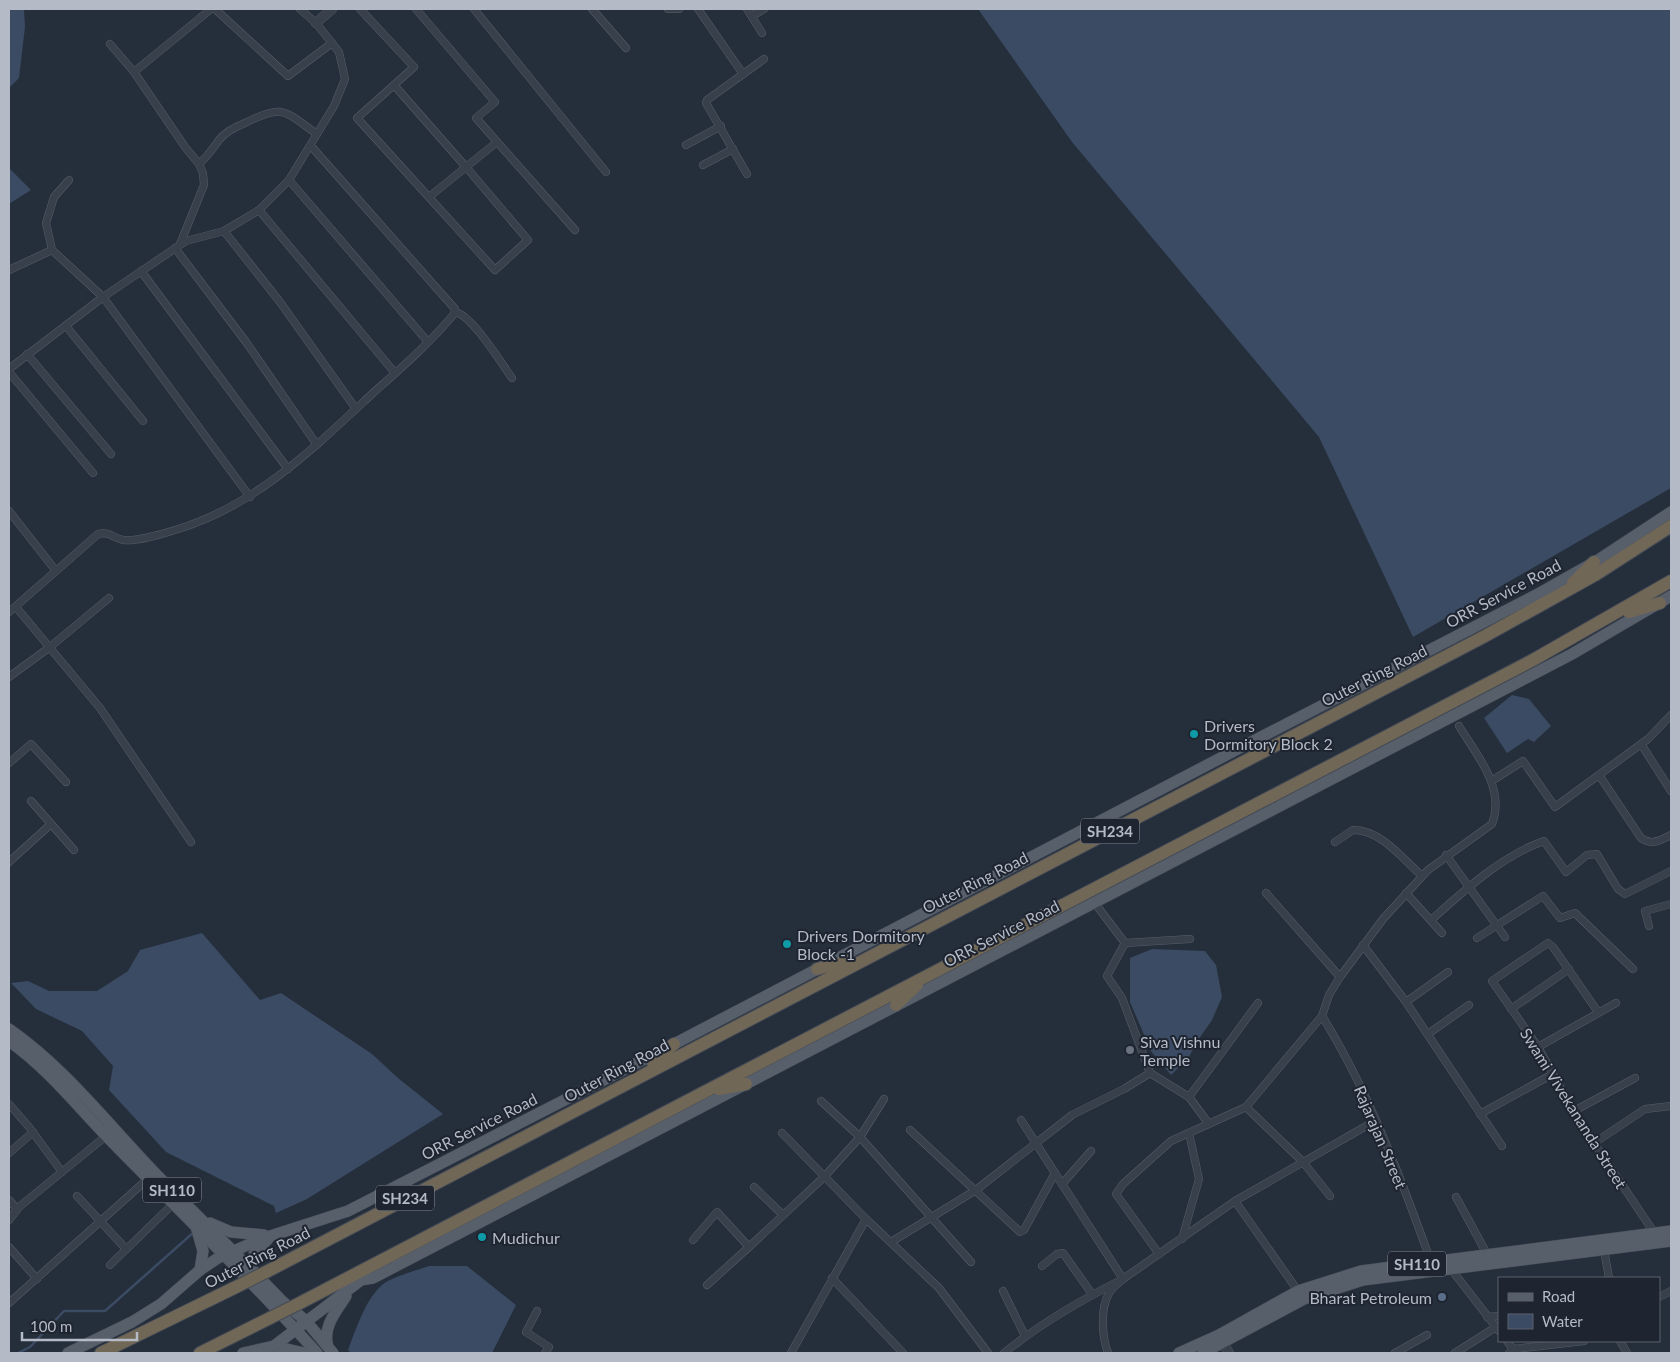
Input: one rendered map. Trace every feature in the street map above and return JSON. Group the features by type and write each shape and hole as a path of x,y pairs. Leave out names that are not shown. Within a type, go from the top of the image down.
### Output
{"highway":[{"name":"Outer Ring Road","path":"101,1353 266,1272 1560,595 1671,526"},
{"path":"1560,595 1594,562"},
{"name":"SH234","path":"200,1353 298,1304 1526,664 1613,616 1671,580"},
{"path":"1613,616 1660,603"},
{"path":"817,969 867,957"},
{"path":"896,1005 928,975"},
{"path":"638,1077 674,1044"},
{"path":"704,1092 746,1084"}],"main road":[{"name":"ORR Service Road","path":"68,1353 132,1322 161,1304 200,1270 229,1253 273,1235 348,1211 674,1044 1538,594 1594,562 1671,512"},
{"name":"ORR Service Road","path":"243,1353 274,1346 361,1280 373,1278 1572,654 1671,596"},
{"name":"SH110","path":"9,1029 50,1062 174,1203 196,1219"},
{"name":"SH110","path":"11,1045 70,1096 106,1136 196,1219 229,1253 317,1353"},
{"path":"196,1219 231,1232 273,1235"},
{"path":"196,1219 202,1242 200,1270"},
{"name":"SH110","path":"1449,1265 1488,1256 1671,1231"},
{"path":"252,1269 258,1248 273,1235"},
{"name":"SH110","path":"1179,1353 1219,1335 1298,1291 1361,1271 1449,1265 1604,1250 1671,1240"},
{"name":"SH110","path":"229,1253 252,1269 283,1302 306,1321 331,1351"},
{"name":"SH110","path":"1203,1353 1226,1348 1304,1299 1330,1289 1363,1280 1432,1266"},
{"path":"331,1351 326,1337 329,1323 351,1288"},
{"path":"274,1346 304,1353"}],"street":[{"path":"134,72 213,9 288,76 332,43"},
{"path":"93,473 9,370 103,296 186,240 224,231 258,210 289,180 334,106 345,79 339,52 316,23 300,9"},
{"path":"316,23 332,9"},
{"path":"360,9 414,67 357,118 494,270 528,240 394,85"},
{"path":"416,9 495,102 476,118 575,230"},
{"path":"474,9 606,172"},
{"path":"592,9 626,48"},
{"path":"668,9 679,9"},
{"path":"747,9 762,33"},
{"path":"752,16 764,9"},
{"path":"703,10 743,74"},
{"path":"110,44 134,72 184,147 199,164 203,173 204,185 178,246"},
{"path":"747,174 706,103 707,100 764,59"},
{"path":"199,164 212,152 219,140 229,131 267,111 275,110 290,114 317,134"},
{"path":"686,145 721,126"},
{"path":"429,198 497,142"},
{"path":"311,146 455,309 455,312"},
{"path":"703,165 733,150"},
{"path":"69,180 54,197 46,223 52,250 103,296 250,497"},
{"path":"289,180 428,342"},
{"path":"258,210 395,373"},
{"path":"224,231 280,302 356,409"},
{"path":"178,246 317,444"},
{"path":"9,270 52,250"},
{"path":"141,271 288,469"},
{"path":"9,612 98,534 105,533 122,540 174,531 197,523 250,497 288,469 356,409 428,342 455,312"},
{"path":"455,312 460,312 472,325 512,378"},
{"path":"66,326 143,421"},
{"path":"27,354 111,454"},
{"path":"9,511 56,571"},
{"path":"9,677 50,647 109,598"},
{"path":"16,607 100,708 191,842"},
{"path":"1493,780 1523,761 1555,807 1641,744 1671,715"},
{"path":"1159,1254 1116,1194 1123,1184 1171,1141 1246,1107 1322,1016 1329,996 1340,977 1406,893 1446,855 1492,824 1495,810 1493,780 1459,726"},
{"path":"9,763 31,744 66,782"},
{"path":"1641,744 1671,791"},
{"path":"1599,775 1641,838 1648,842 1655,842 1671,834"},
{"path":"31,801 74,850"},
{"path":"9,862 51,824"},
{"path":"1335,842 1353,830 1368,832 1391,848 1422,876"},
{"path":"1431,920 1470,885 1513,857 1544,841 1566,872 1587,855 1597,854 1618,889 1625,894 1671,871"},
{"path":"1446,855 1470,885 1505,937"},
{"path":"1266,892 1340,977"},
{"path":"1406,893 1442,933"},
{"path":"1477,938 1542,896 1560,918 1576,913 1633,969"},
{"path":"1094,902 1126,943"},
{"path":"1649,926 1645,912 1671,904"},
{"path":"1126,943 1190,939"},
{"path":"1126,943 1107,976 1122,998 1150,1073 1189,1098 1209,1124"},
{"name":"Swami Vivekananda Street","path":"1569,969 1548,943 1494,977 1492,983 1538,1048 1594,1143 1655,1234"},
{"path":"1363,946 1406,1002 1502,1146"},
{"path":"1510,1009 1569,969 1598,1012"},
{"path":"1406,1002 1448,972"},
{"path":"1538,1048 1616,1002"},
{"path":"1189,1098 1258,1003"},
{"path":"1428,1034 1469,1005"},
{"name":"Rajarajan Street","path":"1322,1016 1344,1052 1375,1121 1415,1216 1432,1266"},
{"path":"891,1242 976,1190 1072,1115 1124,1089 1150,1073"},
{"path":"1480,1114 1553,1074"},
{"path":"1574,1111 1635,1078"},
{"path":"708,1285 824,1177 860,1136 884,1099"},
{"path":"821,1101 860,1136 933,1216 971,1262"},
{"path":"9,1104 33,1132 62,1172"},
{"path":"1594,1143 1644,1108 1671,1106"},
{"path":"1246,1107 1303,1162 1330,1196"},
{"path":"1020,1120 1124,1279"},
{"path":"1108,1353 1104,1343 1104,1314 1109,1293 1124,1279 1235,1201 1375,1121"},
{"path":"910,1130 1020,1232 1024,1230 1055,1173"},
{"path":"9,1153 33,1132"},
{"path":"782,1133 866,1219 939,1288 988,1353"},
{"path":"1182,1239 1199,1179 1189,1133"},
{"path":"9,1220 17,1209 106,1136"},
{"path":"1062,1184 1091,1151"},
{"path":"9,1303 151,1176"},
{"path":"754,1187 783,1215"},
{"path":"77,1196 126,1249"},
{"path":"1456,1197 1488,1256"},
{"path":"9,1200 17,1209"},
{"path":"1235,1201 1298,1291"},
{"path":"110,1265 174,1203"},
{"path":"693,1240 717,1212 749,1247"},
{"path":"795,1352 832,1278 866,1219"},
{"path":"9,1247 37,1279"},
{"path":"1604,1250 1609,1277"},
{"path":"1042,1266 1057,1254 1063,1253 1092,1294"},
{"path":"1449,1265 1497,1329 1455,1353"},
{"path":"832,1278 903,1353"},
{"path":"1004,1353 1025,1336 1092,1294 1124,1279"},
{"path":"1003,1292 1025,1336"},
{"path":"537,1311 526,1332 549,1347 545,1353"},
{"path":"1487,1317 1498,1316"},
{"path":"1394,1353 1427,1335"},
{"path":"1513,1352 1578,1342"},
{"path":"1621,1342 1627,1353"}],"water":[{"path":"9,9 24,9 25,27 19,78 9,88"},
{"path":"978,9 1671,9 1671,488 1413,637 1319,437 1072,142"},
{"path":"9,168 31,190 9,204"},
{"path":"1512,695 1529,699 1551,726 1534,742 1528,739 1507,753 1484,718"},
{"path":"202,933 260,1000 281,993 372,1054 398,1078 443,1114 307,1199 276,1213 274,1206 166,1152 109,1090 113,1066 82,1031 36,1009 11,983 28,981 49,991 97,991 128,971 140,950"},
{"path":"1152,949 1205,951 1216,965 1222,997 1212,1020 1196,1043 1188,1059 1171,1075 1151,1051 1130,1002 1130,958"},
{"path":"429,1266 467,1266 516,1305 492,1353 351,1353 348,1350 358,1324 376,1291 392,1279"}],"waterway":[{"path":"18,1353 30,1347 64,1311 105,1311 194,1232"}],"place":[{"name":"Drivers Dormitory Block 2","path":"1194,734"},
{"name":"Drivers Dormitory Block -1","path":"787,944"},
{"name":"Siva Vishnu Temple","path":"1130,1050"},
{"name":"Mudichur","path":"482,1237"},
{"name":"Bharat Petroleum","path":"1442,1297"}]}
